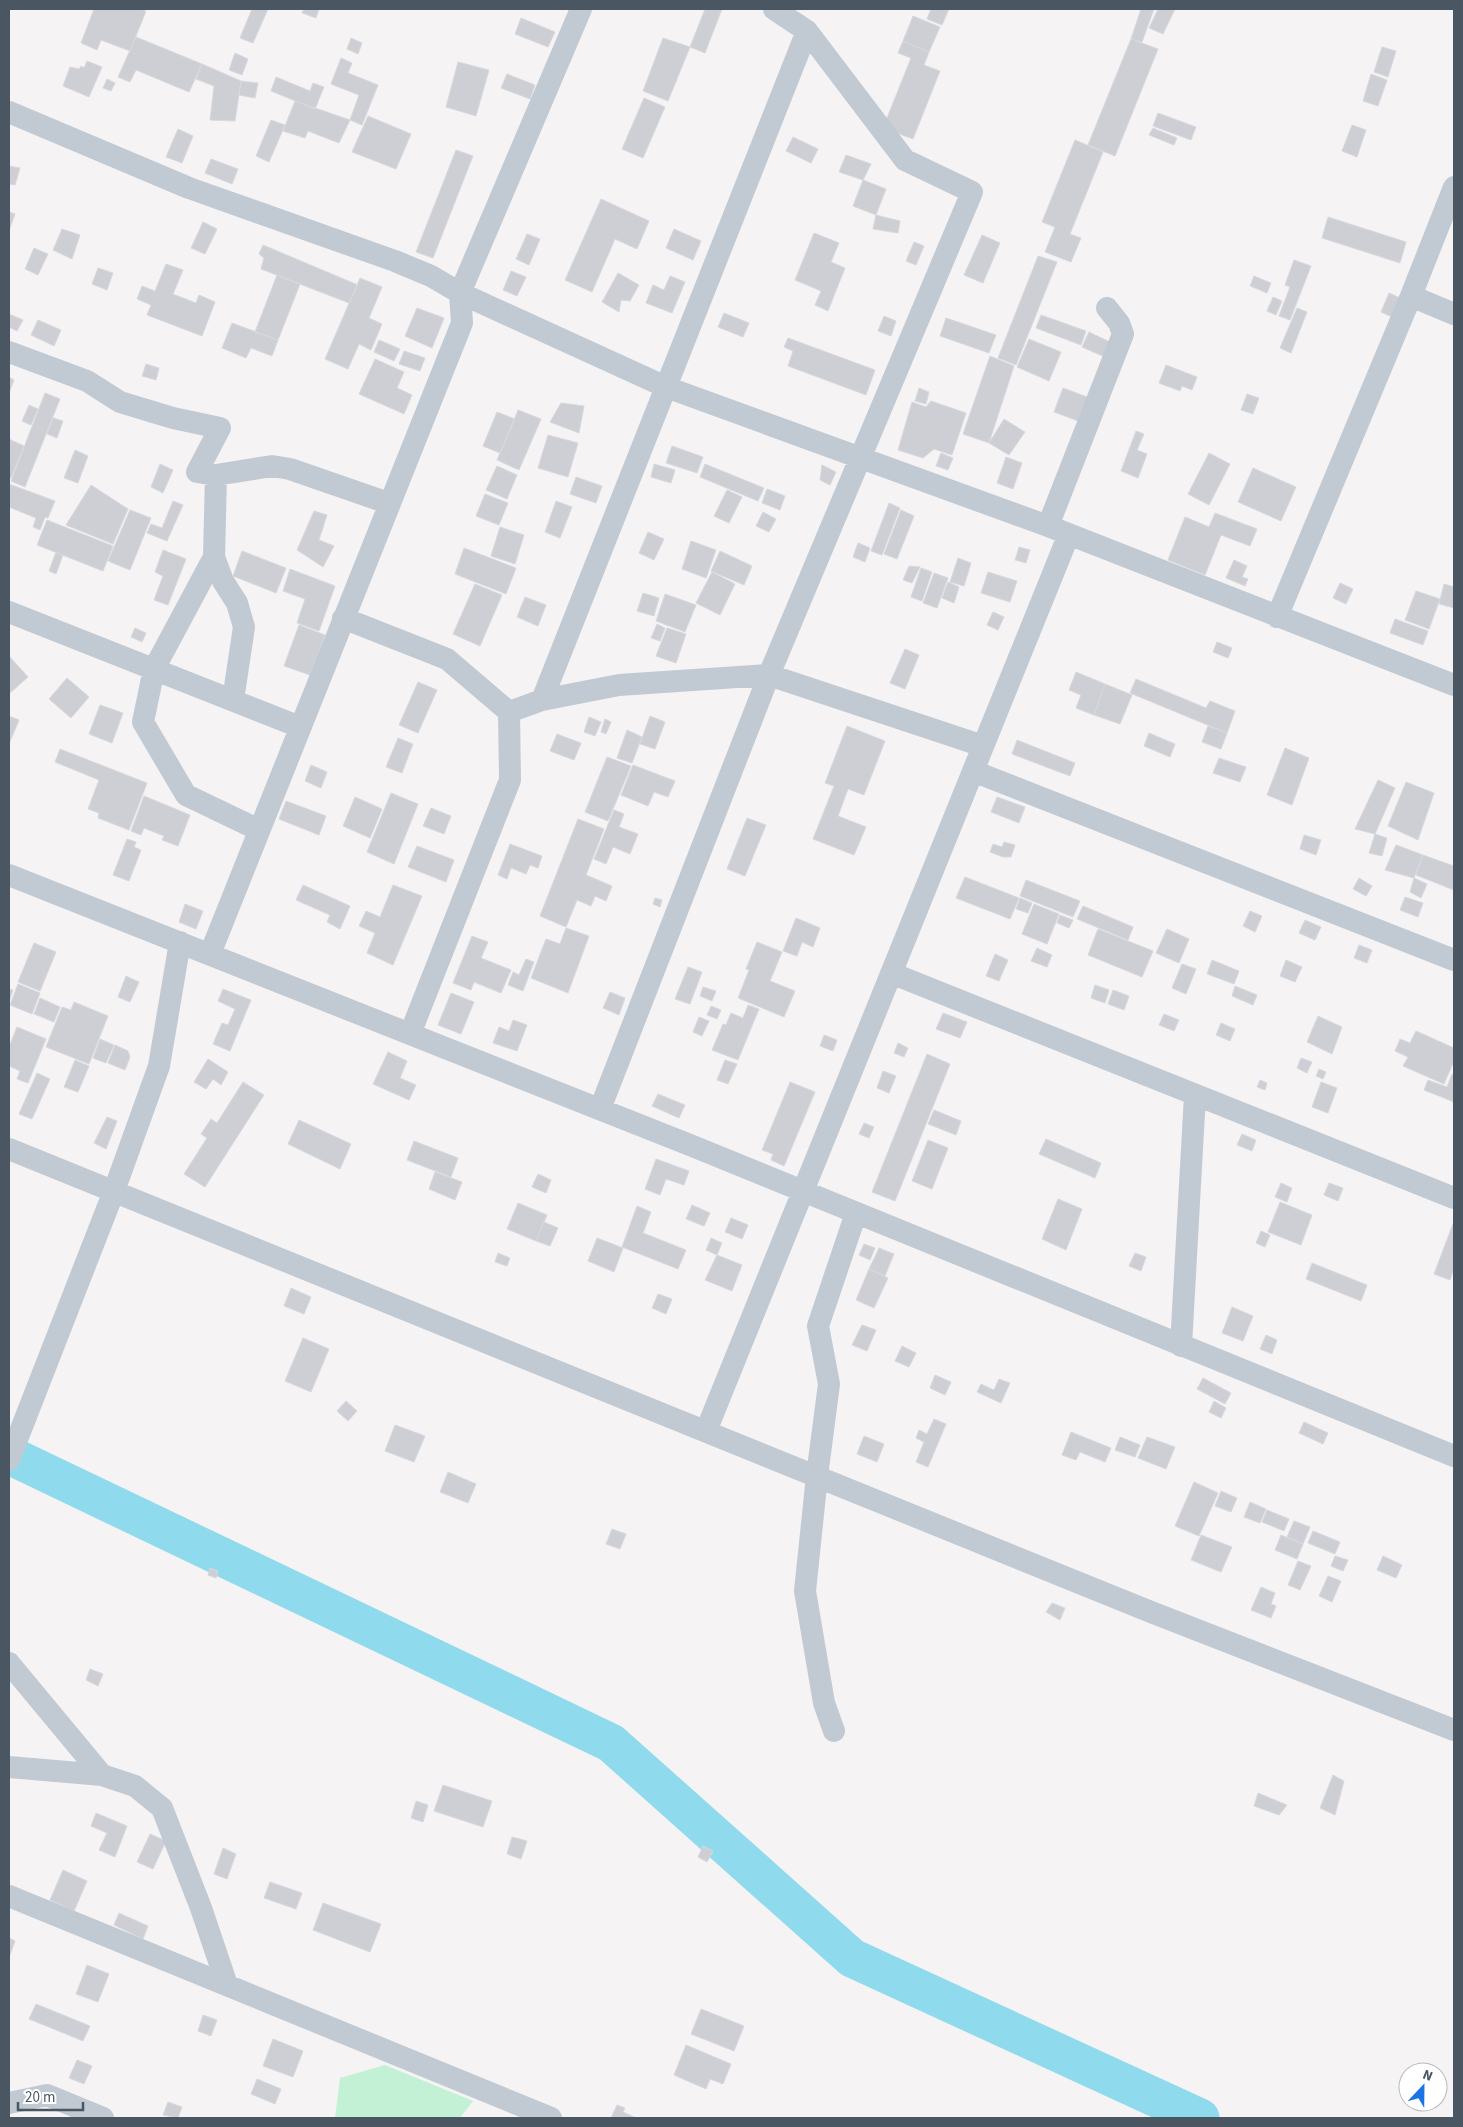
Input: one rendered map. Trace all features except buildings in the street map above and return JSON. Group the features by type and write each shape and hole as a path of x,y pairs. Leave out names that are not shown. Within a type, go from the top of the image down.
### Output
{"street":[{"path":"210,954 388,503 462,323 460,294 581,9"},
{"path":"600,1110 769,675 972,192 905,160 807,31 774,9"},
{"path":"542,700 807,31"},
{"path":"9,112 189,188 395,261 431,276 460,294 666,386 1048,526 1454,685"},
{"path":"1277,617 1411,296 1454,187"},
{"path":"1411,296 1454,314"},
{"path":"1048,526 1123,334 1119,323 1107,308"},
{"path":"9,352 87,381 120,402 173,418 220,428 197,472 216,475 272,466 290,469 388,503"},
{"path":"216,475 214,557 223,581 237,603 244,627 233,700"},
{"path":"706,1431 1069,534"},
{"path":"214,557 154,669 143,722 186,795 259,830"},
{"path":"9,612 300,727"},
{"path":"343,618 447,659 509,712 510,780 410,1034"},
{"path":"509,712 542,700 619,685 769,675 983,746"},
{"path":"973,771 1454,960"},
{"path":"9,875 802,1191 1454,1456"},
{"path":"9,1460 114,1191 159,1066 180,942"},
{"path":"891,973 1454,1198"},
{"path":"1181,1346 1195,1095"},
{"path":"9,1149 1150,1612 1454,1730"},
{"path":"834,1731 824,1703 805,1592 829,1384 818,1326 856,1213"},
{"path":"9,1664 102,1775"},
{"path":"9,1767 102,1775 135,1786 162,1808 201,1908 227,1985"},
{"path":"9,1896 551,2118"},
{"path":"9,2102 47,2095 103,2118"}],"green space":[{"path":"385,2065 473,2101 460,2118 335,2118 340,2078"}],"waterway":[{"path":"9,1455 611,1743 852,1958 1200,2118"}]}
